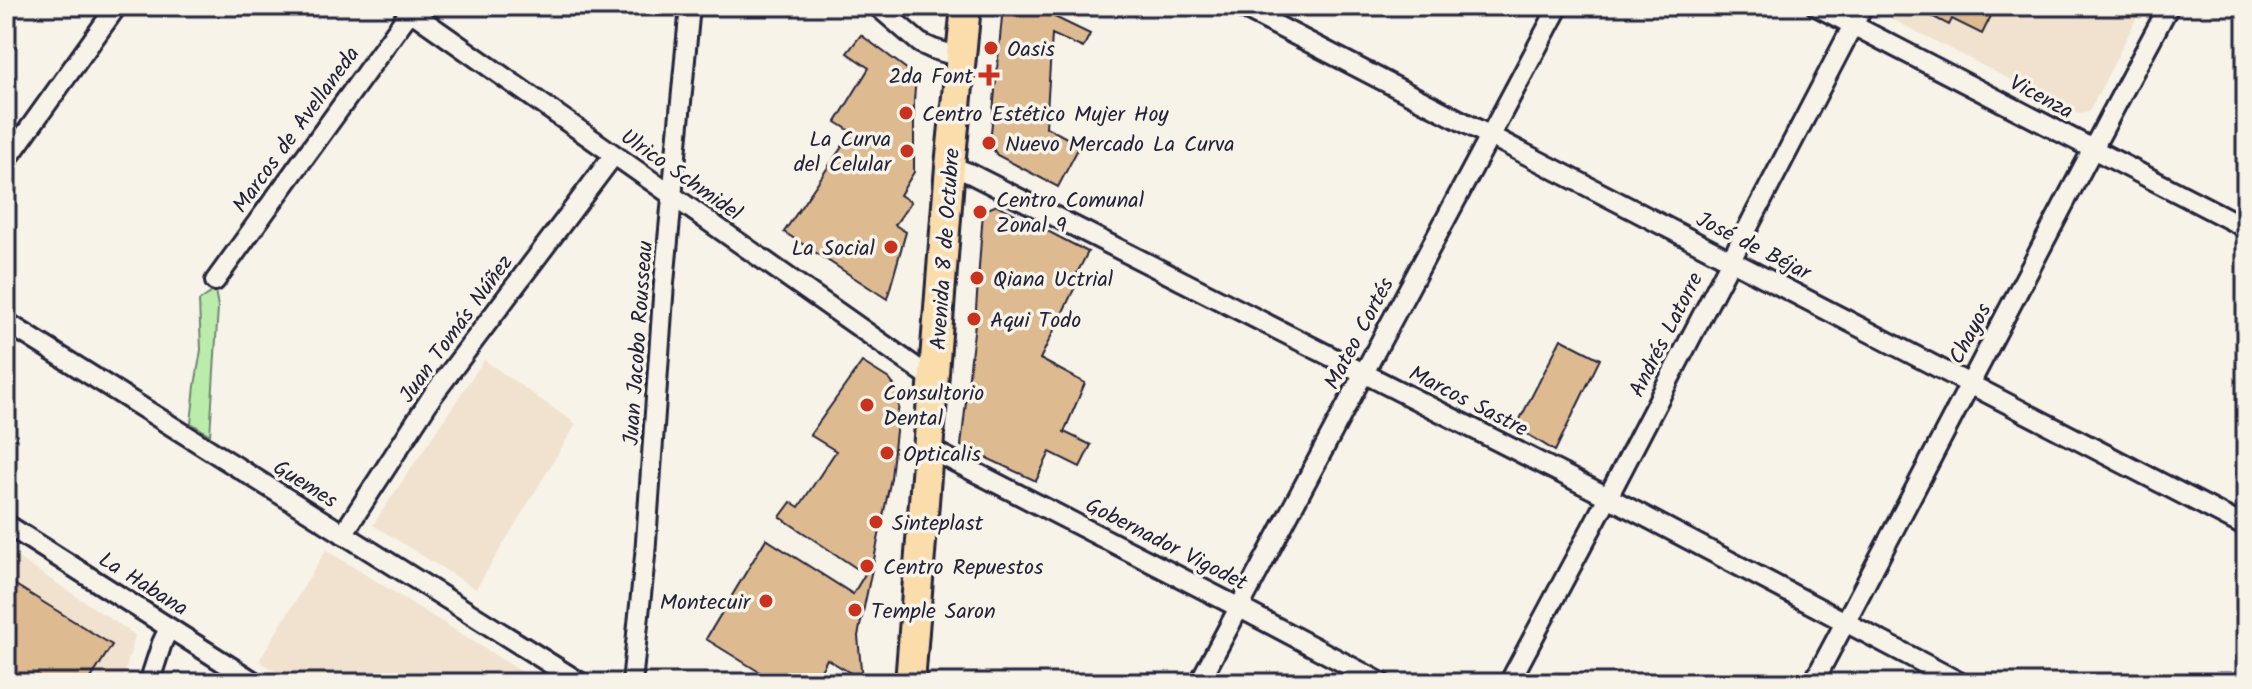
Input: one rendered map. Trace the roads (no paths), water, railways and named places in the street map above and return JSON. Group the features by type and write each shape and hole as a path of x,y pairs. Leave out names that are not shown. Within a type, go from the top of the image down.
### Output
{"main road":[{"name":"Avenida 8 de Octubre","path":"910,683 950,166 966,6"}],"street":[{"path":"6,161 117,6"},
{"name":"Juan Jacobo Rousseau","path":"632,683 690,6"},
{"path":"877,6 920,43 960,57"},
{"name":"José de Béjar","path":"1239,6 2246,527"},
{"name":"Mateo Cortés","path":"1199,683 1559,6"},
{"name":"Vicenza","path":"1816,6 2246,228"},
{"name":"Andrés Latorre","path":"1509,683 1863,6"},
{"name":"Chayos","path":"1813,683 2169,6"},
{"name":"Ulrico Schmidel","path":"409,8 613,156 934,380"},
{"name":"Marcos de Avellaneda","path":"215,281 409,8"},
{"name":"Juan Tomás Núñez","path":"343,534 433,395 613,156"},
{"name":"Marcos Sastre","path":"950,166 1608,497 1961,683"},
{"name":"Guemes","path":"6,322 581,683"},
{"name":"Gobernador Vigodet","path":"930,449 1382,683"},
{"name":"La Habana","path":"6,524 256,683"},
{"path":"149,683 169,628"}],"place":[{"name":"Oasis","path":"991,48"},
{"name":"2da Font","path":"989,75"},
{"name":"Centro Estético Mujer Hoy","path":"906,113"},
{"name":"Nuevo Mercado La Curva","path":"989,143"},
{"name":"La Curva del Celular","path":"907,151"},
{"name":"Centro Comunal Zonal 9","path":"980,212"},
{"name":"La Social","path":"891,247"},
{"name":"Qiana Uctrial","path":"977,278"},
{"name":"Aqui Todo","path":"974,319"},
{"name":"Consultorio Dental","path":"867,405"},
{"name":"Opticalis","path":"887,453"},
{"name":"Sinteplast","path":"876,522"},
{"name":"Centro Repuestos","path":"867,566"},
{"name":"Montecuir","path":"766,601"},
{"name":"Temple Saron","path":"855,610"}]}
